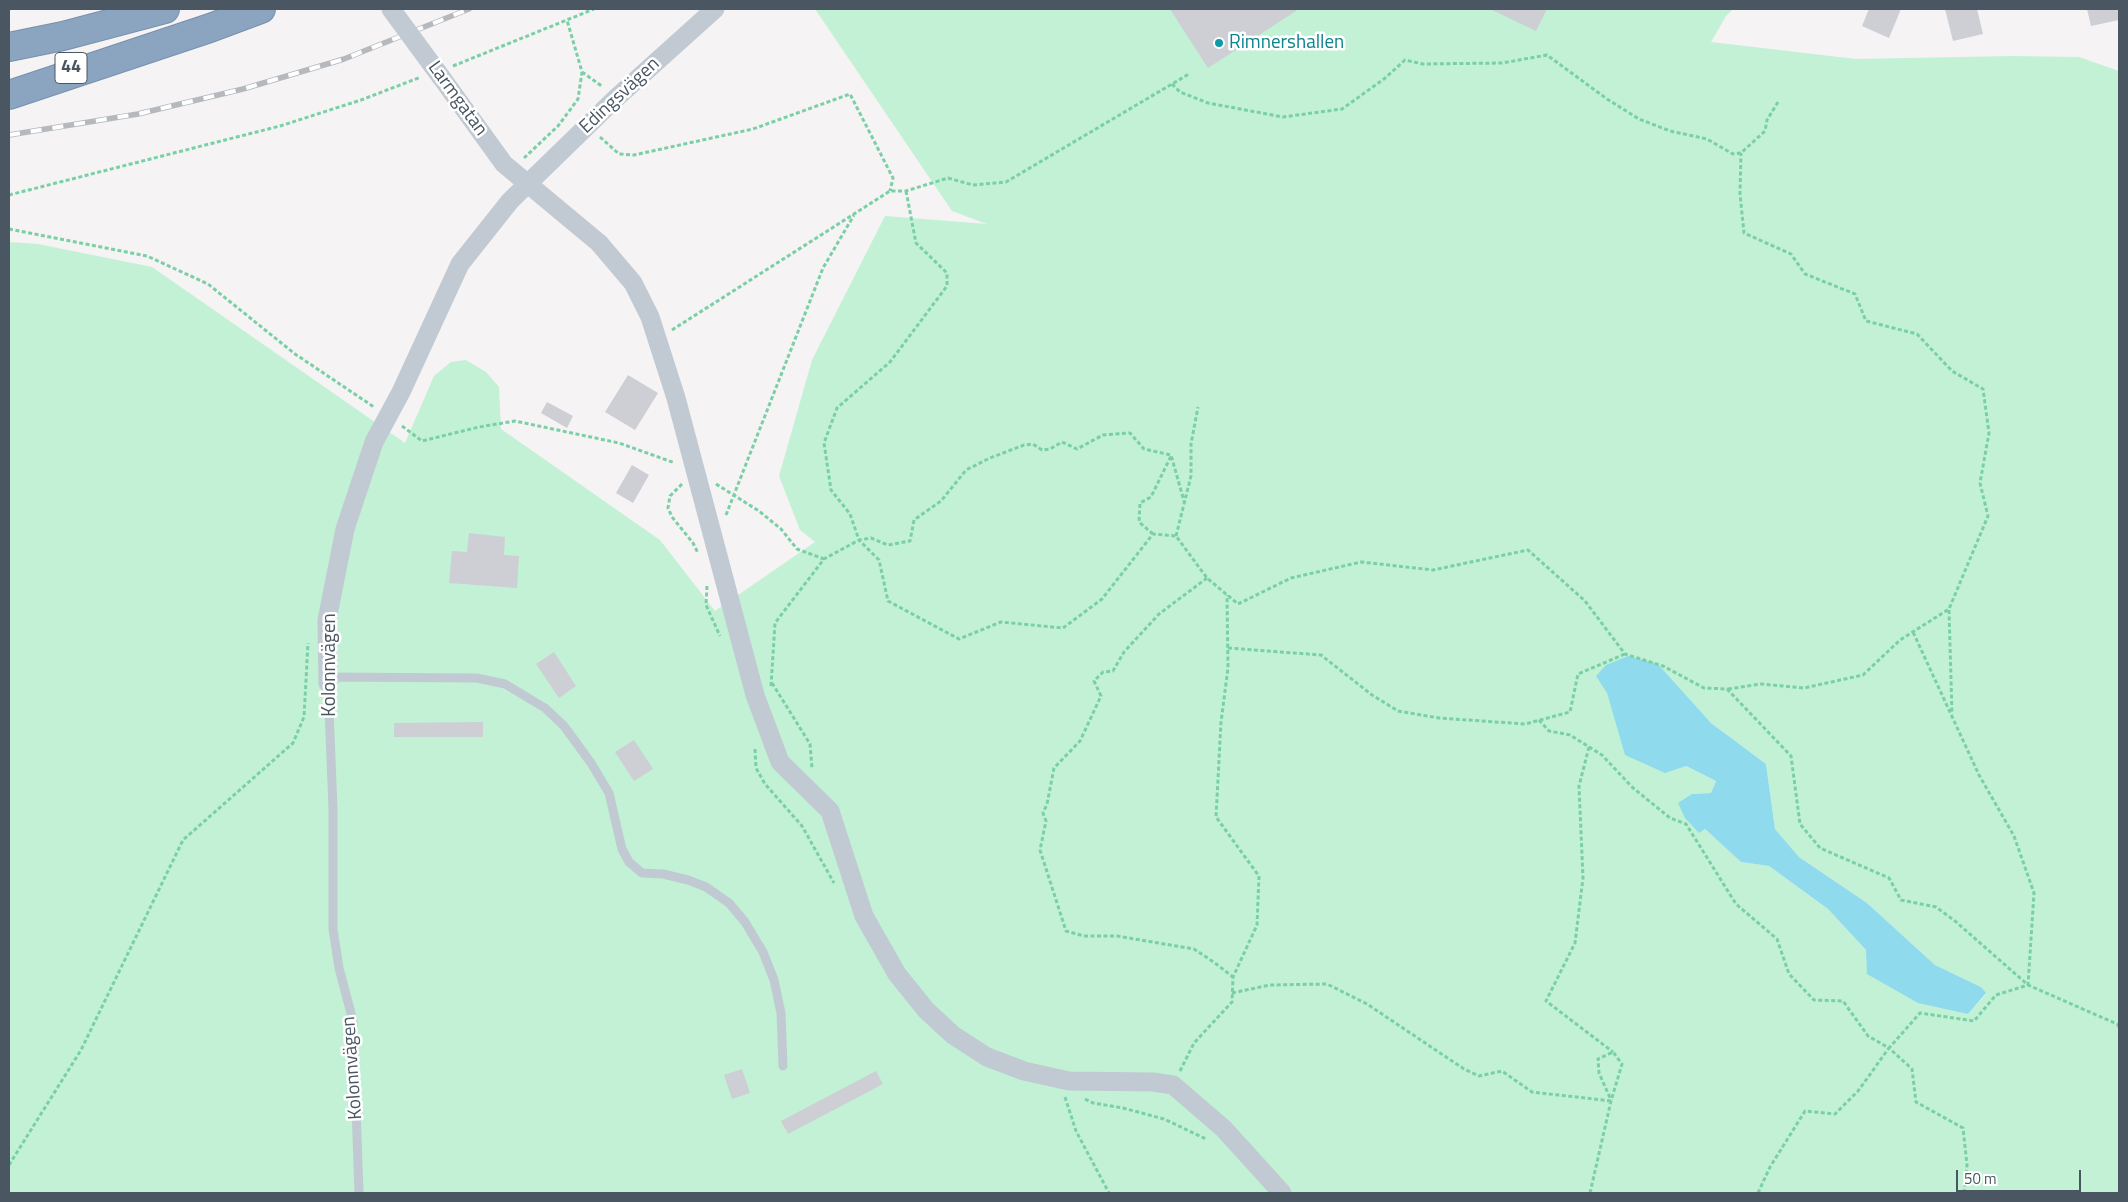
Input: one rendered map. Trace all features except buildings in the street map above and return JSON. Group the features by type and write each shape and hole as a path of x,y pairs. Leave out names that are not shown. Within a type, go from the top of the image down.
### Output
{"highway":[{"name":"44","path":"9,47 71,34 165,9"},
{"name":"44","path":"9,81 133,52 210,28 261,9"},
{"path":"9,95 133,52"}],"street":[{"name":"Larmgatan","path":"391,9 440,73 504,164 599,244 633,283 650,317 676,398 755,695 780,762 830,811 864,916 897,974 926,1010 953,1035 986,1056 1024,1071 1069,1081 1153,1082 1173,1085"},
{"name":"Edingsvägen","path":"527,185 615,99 715,9"},
{"name":"Kolonnvägen","path":"329,680 327,620 346,529 374,442 401,392 460,264 496,218 527,185"},
{"path":"1173,1085 1224,1129 1282,1193"}],"lane":[{"path":"329,680 477,678 504,684 545,708 564,726 609,793 622,848 629,862 642,872 663,874 706,887 729,903 745,922 763,952 774,980 781,1013 783,1066"},
{"name":"Kolonnvägen","path":"329,680 333,809 333,929 339,968 353,1021 359,1193"}],"path":[{"path":"9,195 280,126 440,73 594,9"},
{"path":"524,158 569,114 578,99 582,72 567,20"},
{"path":"1172,84 1180,92 1208,103 1283,117 1342,109 1384,79 1405,60 1423,64 1502,63 1547,55 1606,99 1639,119 1670,131 1707,139 1733,154 1741,153 1766,131 1767,120 1778,102"},
{"path":"582,72 597,80 615,99"},
{"path":"657,340 890,191 906,191 948,178 973,185 1006,182 1189,74"},
{"path":"589,124 619,154 634,155 753,129 850,94 893,178 890,191"},
{"path":"1741,153 1740,194 1744,233 1791,254 1805,274 1855,294 1866,321 1918,334 1952,371 1984,389 1989,433 1980,483 1988,516 1949,609 1952,716"},
{"path":"906,191 916,243 947,274 947,286 890,362 837,408 824,443 831,490 850,514 859,540 879,560 888,601 959,640 1001,622 1063,628 1102,599 1152,534"},
{"path":"716,543 733,494 823,268 854,214"},
{"path":"9,229 148,256 208,284 295,354 422,441 479,427 515,421 619,443 694,470 759,511 781,529 796,549 824,559"},
{"path":"1176,536 1191,476 1191,444 1198,407"},
{"path":"771,691 775,623 824,559 859,540 871,538 888,545 910,541 914,520 941,501 966,470 1024,445 1034,444 1042,450 1050,449 1062,442 1078,449 1103,435 1130,433 1144,449 1171,455"},
{"path":"1171,455 1152,497 1140,503 1139,522 1152,534 1176,536 1207,578 1238,604 1291,578 1361,562 1433,570 1528,550 1585,601 1625,654 1663,666 1704,688 1727,689 1761,684 1804,688 1863,675 1900,640 1949,609"},
{"path":"1171,455 1184,501"},
{"path":"1207,578 1159,614 1124,652 1113,671 1103,672 1094,681 1101,696 1080,741 1054,768 1047,804 1043,812 1046,820 1040,850 1066,931 1084,936 1116,936 1194,949 1233,977"},
{"path":"1173,1085 1194,1043 1232,1002 1233,977 1257,925 1259,876 1216,817 1221,722 1228,668 1228,595"},
{"path":"1912,632 1979,775 2014,836 2034,893 2028,986"},
{"path":"9,1166 81,1050 184,840 293,744 304,717 308,641"},
{"path":"1228,648 1321,655 1372,695 1398,711 1439,718 1525,724 1570,712 1578,674 1625,654"},
{"path":"772,682 810,744 814,794"},
{"path":"1727,689 1791,756 1800,824 1820,848 1889,878 1901,900 1936,907 1955,921 2028,986 2119,1027"},
{"path":"1538,720 1549,731 1570,735 1602,755 1632,787 1670,818 1686,824 1736,904 1777,939 1789,974 1814,1000 1844,1001 1868,1036 1889,1048 1912,1069 1916,1102 1963,1128 1967,1165 1964,1193"},
{"path":"1589,747 1578,786 1583,878 1575,943 1546,1001 1613,1052 1622,1064 1611,1101 1590,1193"},
{"path":"1232,993 1270,985 1327,984 1367,1004 1464,1069 1479,1076 1502,1071 1532,1092 1611,1101"},
{"path":"1758,1193 1770,1166 1805,1111 1835,1114 1858,1091 1889,1048 1920,1013 1974,1021 1996,995 2028,986"},
{"path":"1611,1101 1599,1073 1598,1059 1613,1052"},
{"path":"1078,1096 1093,1103 1123,1108 1164,1119 1212,1142"}],"green space":[{"path":"815,9 1733,9 1726,16 1711,42 1856,59 2012,56 2079,57 2119,71 2119,1193 9,1193 9,242 38,244 152,267 405,443 434,376 451,362 466,360 486,372 499,387 501,429 660,540 715,611 815,542 800,530 779,476 812,360 885,216 987,224 952,211","holes":["1658,664 1711,723 1766,764 1775,829 1799,857 1867,903 1935,965 1981,987 1986,994 1968,1014 1866,950 1828,909 1769,866 1741,862 1705,829 1692,794 1711,793 1716,781 1620,734 1607,693"]}],"water":[{"path":"1628,656 1658,664 1711,723 1766,764 1775,829 1799,857 1867,903 1935,965 1981,987 1986,993 1968,1014 1918,1003 1867,974 1866,950 1828,909 1769,866 1741,862 1705,829 1699,833 1685,818 1678,803 1692,794 1711,793 1716,781 1686,766 1665,773 1625,755 1607,693 1596,676 1606,665"}],"railway":[{"path":"9,135 138,114 243,89 344,59 469,9"}],"place":[{"name":"Rimnershallen","path":"1219,43"}]}
